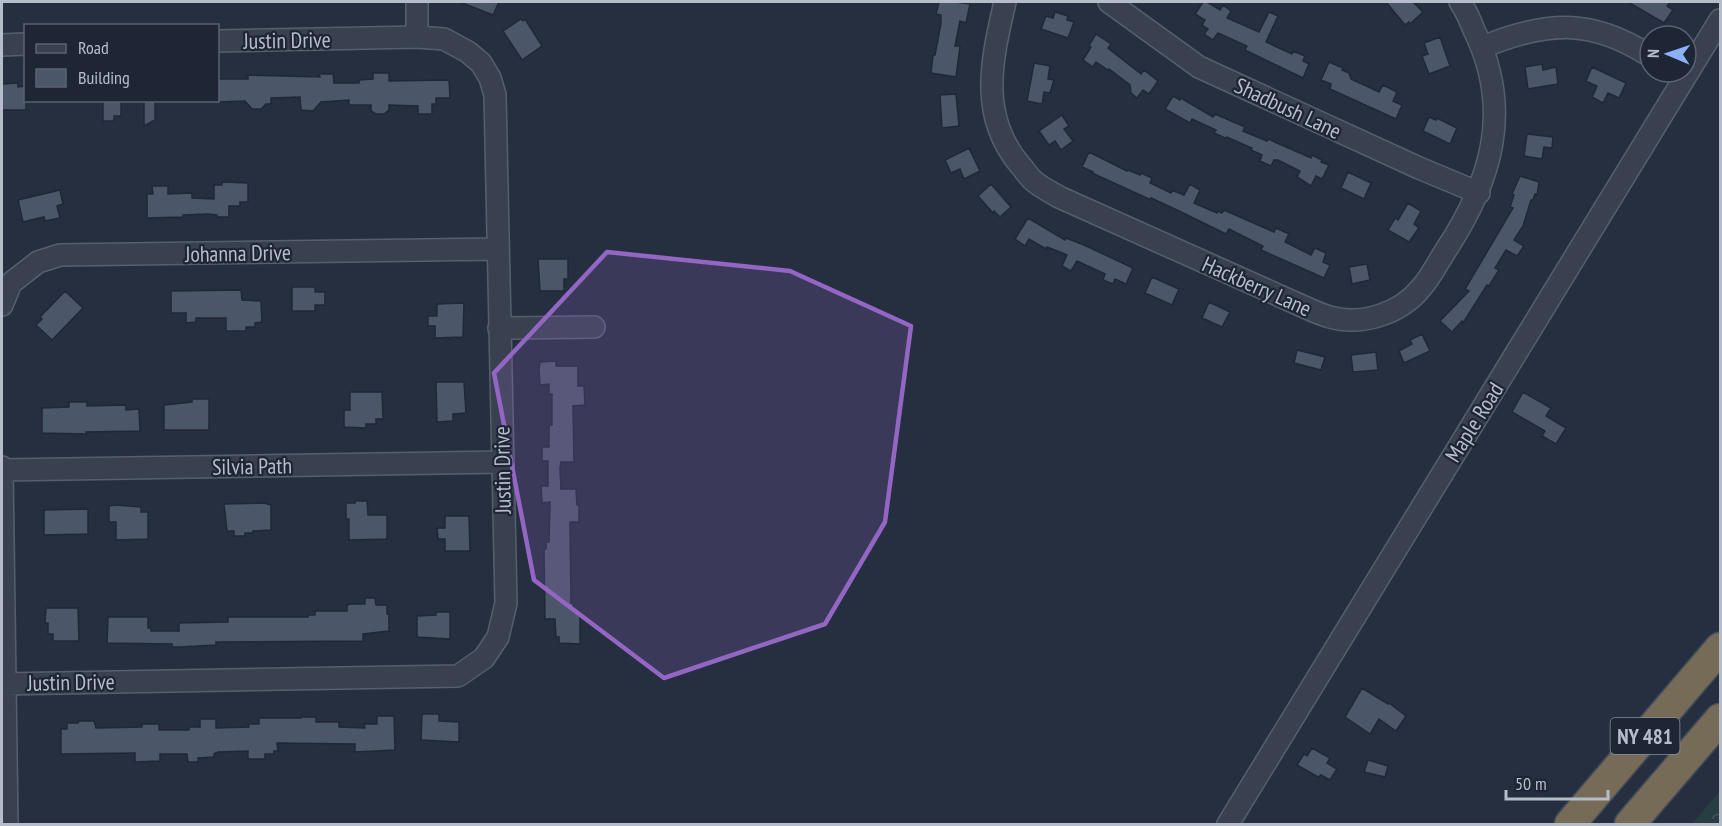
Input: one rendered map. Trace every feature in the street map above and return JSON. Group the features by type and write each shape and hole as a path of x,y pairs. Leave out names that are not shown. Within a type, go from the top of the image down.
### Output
{"highway":[{"name":"NY 481","path":"1570,825 1720,648"},
{"name":"NY 481","path":"1630,825 1720,719"}],"street":[{"path":"417,2 417,37"},
{"name":"Hackberry Lane","path":"1005,2 991,81 993,114 1009,152 1034,182 1059,197 1300,305 1330,317 1350,320 1372,318 1406,303 1421,288 1466,220 1479,193 1493,145 1494,115 1491,79 1483,47 1460,2"},
{"name":"Shadbush Lane","path":"1109,2 1199,67 1419,168 1479,193"},
{"name":"Maple Road","path":"1698,51 1720,20"},
{"path":"1483,47 1536,30 1570,27 1597,30 1638,48"},
{"name":"Justin Drive","path":"4,684 458,676 484,658 498,637 506,603 501,462 495,95 490,78 481,63 468,52 444,39 417,37 219,41"},
{"path":"2,45 24,44"},
{"name":"Maple Road","path":"1228,825 1676,84"},
{"name":"Johanna Drive","path":"2,306 11,283 38,262 60,255 498,249"},
{"path":"499,328 594,327"},
{"name":"Silvia Path","path":"2,468 501,462"},
{"path":"2,468 7,825"}],"highlighted area":[{"path":"607,252 790,271 911,326 885,522 825,624 664,678 534,580 494,373"}],"green space":[{"path":"1720,791 1720,824 1692,824"}],"building":[{"path":"460,2 499,2 493,15"},
{"path":"939,2 970,4 966,23 960,21 955,46 960,46 956,77 931,73 941,23 941,15 936,14"},
{"path":"1203,2 1220,10 1223,5 1231,11 1227,18 1259,32 1269,12 1278,16 1266,42 1292,54 1293,51 1305,56 1303,61 1309,64 1303,78 1245,50 1247,46 1218,33 1213,40 1204,34 1208,29 1202,25 1205,20 1195,14"},
{"path":"1386,2 1413,2 1423,12 1410,24 1409,22 1405,25"},
{"path":"1628,2 1670,2 1667,6 1673,10 1664,23"},
{"path":"1055,12 1068,16 1067,20 1074,22 1068,38 1041,29 1046,16 1053,18"},
{"path":"521,19 523,21 525,19 542,46 522,60 503,31"},
{"path":"1096,34 1111,44 1108,48 1141,74 1144,70 1158,81 1149,94 1143,90 1137,98 1131,93 1130,85 1109,69 1096,62 1093,67 1083,60"},
{"path":"1440,37 1450,66 1429,74 1422,56 1428,54 1424,43"},
{"path":"1329,62 1343,68 1342,70 1349,73 1351,79 1379,92 1383,85 1397,92 1393,101 1402,105 1396,119 1330,89 1331,84 1321,80"},
{"path":"1034,63 1050,66 1048,79 1054,80 1050,93 1044,92 1042,104 1027,101"},
{"path":"1542,64 1543,70 1556,67 1558,84 1528,89 1525,67"},
{"path":"1592,67 1626,83 1619,98 1608,93 1603,103 1592,97 1597,86 1586,81"},
{"path":"373,73 389,73 389,81 449,80 450,98 436,98 436,104 432,104 432,114 418,114 418,106 389,105 389,110 384,114 376,114 371,111 371,105 349,105 349,100 321,102 313,111 301,110 300,97 271,98 271,104 266,104 261,109 252,109 245,101 219,102 219,79 248,79 248,75 320,77 319,74 333,74 334,83 359,83 359,80 373,79"},
{"path":"18,83 18,87 24,86 26,110 2,110 2,84"},
{"path":"956,94 959,126 942,128 940,95"},
{"path":"1173,96 1180,100 1181,98 1213,117 1215,114 1245,127 1243,131 1311,158 1312,155 1329,165 1322,179 1316,176 1311,186 1297,177 1300,171 1278,160 1274,160 1271,166 1260,161 1262,155 1251,150 1252,148 1214,133 1216,130 1192,119 1190,123 1165,109"},
{"path":"103,102 121,102 121,116 114,116 114,121 103,121"},
{"path":"144,102 155,102 155,120 144,126"},
{"path":"1062,115 1069,126 1064,129 1073,141 1061,150 1055,141 1049,145 1039,131"},
{"path":"1429,117 1436,120 1437,118 1457,128 1450,144 1423,131"},
{"path":"1527,134 1553,137 1552,148 1544,147 1542,159 1524,156"},
{"path":"969,148 980,171 964,179 960,169 951,173 945,160"},
{"path":"1089,152 1127,171 1140,175 1141,173 1152,178 1150,183 1171,193 1172,190 1184,195 1190,184 1200,190 1194,203 1217,213 1218,211 1222,213 1224,210 1274,232 1276,228 1289,234 1285,242 1311,255 1315,248 1326,253 1323,262 1330,265 1324,278 1261,250 1263,246 1229,229 1226,234 1092,173 1082,167"},
{"path":"1348,172 1371,183 1364,199 1341,188"},
{"path":"1520,176 1539,182 1537,195 1535,194 1531,200 1523,226 1514,240 1524,246 1517,256 1506,250 1495,268 1499,270 1489,286 1487,285 1463,323 1462,321 1452,332 1440,321 1469,291 1465,289 1513,208 1510,207 1514,195 1512,194"},
{"path":"222,182 248,183 248,202 240,202 240,206 229,206 229,217 207,214 147,218 147,194 153,194 152,186 168,186 168,194 192,193 192,198 214,199 214,185 222,185"},
{"path":"991,184 1011,207 1000,217 994,211 993,213 978,196"},
{"path":"60,190 63,204 57,206 60,218 45,221 44,217 23,222 18,200"},
{"path":"1408,203 1421,211 1414,224 1419,228 1409,242 1388,230 1395,218 1398,220"},
{"path":"1028,218 1065,240 1066,238 1084,245 1133,268 1126,284 1115,279 1113,284 1103,280 1105,274 1077,261 1071,271 1062,266 1067,255 1047,247 1046,249 1029,239 1025,246 1015,239"},
{"path":"538,259 568,259 568,279 564,279 564,291 540,291"},
{"path":"1367,264 1370,280 1352,284 1349,267"},
{"path":"1152,277 1179,289 1172,305 1145,293"},
{"path":"292,287 315,287 315,292 325,292 325,305 315,305 315,311 292,311"},
{"path":"241,290 242,300 261,301 262,322 255,323 255,327 246,327 246,331 226,331 226,318 196,318 196,322 186,323 186,313 171,313 171,291"},
{"path":"65,291 83,308 52,340 36,325 42,319 40,317"},
{"path":"1209,302 1230,312 1222,327 1202,318"},
{"path":"464,303 463,337 435,338 435,326 428,326 428,316 437,316 437,304"},
{"path":"1422,334 1430,351 1404,363 1399,351 1412,344 1410,340"},
{"path":"1297,350 1325,357 1321,370 1294,363"},
{"path":"1376,352 1378,370 1353,372 1351,355"},
{"path":"556,361 556,366 578,366 578,386 584,386 585,405 573,406 574,462 561,462 560,468 561,489 576,489 577,505 579,505 579,522 570,522 571,603 573,603 574,610 580,610 580,644 559,643 559,637 556,637 555,619 545,619 544,549 546,549 546,542 549,542 550,502 542,503 541,486 548,486 548,461 542,461 542,447 549,447 552,394 549,394 549,384 540,385 539,369 540,362"},
{"path":"436,382 464,382 466,413 453,414 453,421 437,422"},
{"path":"350,392 382,392 383,419 376,419 376,424 366,424 366,428 344,427 344,410 350,410"},
{"path":"1523,392 1551,408 1546,416 1566,428 1556,444 1542,436 1545,431 1512,412"},
{"path":"192,399 209,399 209,430 164,430 164,405 192,402"},
{"path":"69,402 87,402 87,406 126,405 126,410 139,409 140,431 86,432 86,434 42,433 42,408 69,407"},
{"path":"355,501 367,501 368,515 387,515 387,539 349,540 346,503 355,503"},
{"path":"264,503 271,505 271,530 253,531 253,533 245,533 245,536 234,536 234,531 227,531 224,504"},
{"path":"109,506 141,507 141,512 148,512 148,539 116,540 116,522 109,522"},
{"path":"88,509 88,534 44,535 44,510"},
{"path":"445,516 469,516 470,551 445,551 445,539 438,539 437,528 445,528"},
{"path":"365,598 375,598 376,605 387,605 389,631 363,634 363,641 216,642 216,645 180,647 172,647 172,644 107,643 108,617 148,617 148,628 151,628 151,631 179,631 179,623 228,622 228,617 308,617 308,615 315,615 315,611 347,611 347,606 350,604 365,604"},
{"path":"46,608 78,608 79,641 53,641 53,634 48,634 48,623 45,623"},
{"path":"436,612 450,612 450,639 417,637 417,616 436,615"},
{"path":"1362,688 1389,703 1406,716 1396,731 1379,719 1370,734 1345,717"},
{"path":"422,714 439,714 439,721 459,722 459,742 421,740"},
{"path":"377,716 394,716 395,750 355,752 355,744 277,743 278,751 274,751 274,754 265,754 265,759 248,759 248,751 218,752 214,754 214,757 198,758 198,762 188,762 187,754 160,754 160,761 135,762 135,753 61,754 61,729 67,729 67,723 78,723 79,721 94,721 96,728 142,727 142,724 159,724 159,730 189,730 189,727 200,727 200,719 216,719 216,728 249,727 248,724 259,724 259,718 316,717 316,722 339,722 339,727 365,728 364,724 377,724"},
{"path":"1312,748 1330,758 1327,763 1337,769 1330,780 1321,775 1318,777 1297,765 1304,754 1307,756"},
{"path":"1368,760 1388,766 1385,777 1364,772"}]}
